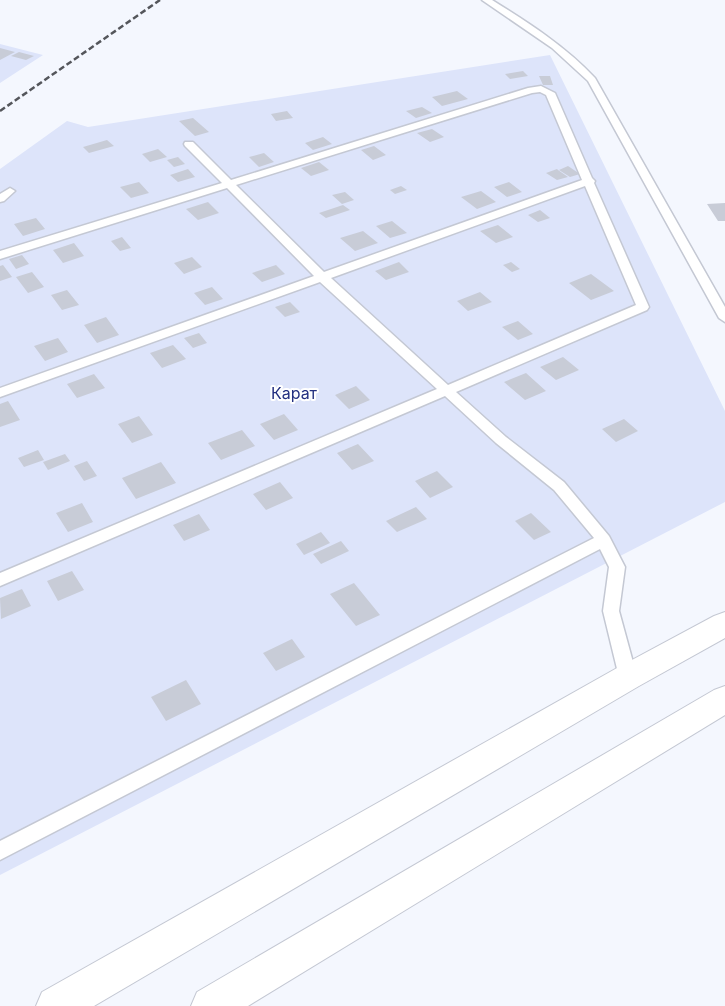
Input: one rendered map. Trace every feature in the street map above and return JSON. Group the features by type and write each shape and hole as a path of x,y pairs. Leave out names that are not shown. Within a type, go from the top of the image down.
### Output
{"street":[{"path":"56,1006 628,677 725,624"},
{"path":"211,1006 725,699"}],"lane":[{"path":"486,0 555,44 592,80 725,318"},
{"path":"0,255 531,90 541,89 550,93 590,181 643,307 0,580"},
{"path":"188,144 322,277 446,391 559,486 604,540 617,567 611,611 628,677"},
{"path":"0,393 590,181"},
{"path":"0,199 10,191"},
{"path":"0,851 604,540"}],"green space":[{"path":"0,44 43,55 0,83"},
{"name":"Карат","path":"550,55 725,411 725,502 0,875 0,169 67,121 88,127"}],"building":[{"path":"0,48 15,52 0,60"},
{"path":"19,52 34,56 26,60 11,56"},
{"path":"523,71 528,76 510,79 505,74"},
{"path":"539,76 550,76 553,85 543,85"},
{"path":"457,91 468,99 442,106 432,97"},
{"path":"422,107 432,113 416,118 406,111"},
{"path":"287,111 293,118 276,121 271,114"},
{"path":"193,118 209,132 195,136 179,121"},
{"path":"432,129 444,137 430,142 417,133"},
{"path":"323,137 332,144 313,150 305,143"},
{"path":"107,140 114,146 89,153 83,147"},
{"path":"374,146 386,155 373,160 361,150"},
{"path":"158,149 167,157 150,162 142,154"},
{"path":"264,153 274,162 259,167 249,157"},
{"path":"178,157 185,164 174,167 167,160"},
{"path":"319,162 329,170 311,176 301,168"},
{"path":"568,166 580,174 570,177 559,170"},
{"path":"188,169 195,177 178,182 170,175"},
{"path":"557,169 568,177 557,180 546,173"},
{"path":"139,182 149,193 131,198 120,187"},
{"path":"509,182 522,192 507,197 494,187"},
{"path":"401,186 407,190 395,194 390,190"},
{"path":"481,191 496,202 477,209 461,197"},
{"path":"345,192 354,200 342,204 332,195"},
{"path":"208,202 219,213 198,220 186,209"},
{"path":"725,203 725,221 718,221 707,204"},
{"path":"343,205 350,210 326,218 319,213"},
{"path":"540,210 550,218 538,222 528,215"},
{"path":"36,218 45,229 23,236 14,224"},
{"path":"392,221 407,233 390,238 376,226"},
{"path":"498,225 513,237 496,243 480,231"},
{"path":"363,231 378,243 355,251 340,238"},
{"path":"122,237 131,248 120,251 111,241"},
{"path":"74,243 84,256 63,263 53,250"},
{"path":"22,255 29,264 16,269 9,259"},
{"path":"192,257 202,267 184,274 174,263"},
{"path":"399,262 409,272 386,280 375,271"},
{"path":"511,262 520,269 512,272 503,265"},
{"path":"3,265 12,277 0,281 0,266"},
{"path":"276,265 285,274 262,282 252,273"},
{"path":"32,272 44,287 28,293 16,277"},
{"path":"591,274 614,291 591,300 569,283"},
{"path":"212,287 223,299 205,305 194,293"},
{"path":"67,290 79,305 62,310 51,295"},
{"path":"480,292 492,302 468,311 457,301"},
{"path":"290,302 300,312 285,317 275,307"},
{"path":"106,317 119,335 97,343 84,325"},
{"path":"518,321 533,334 518,340 502,327"},
{"path":"199,333 207,343 193,348 184,338"},
{"path":"58,338 68,352 45,361 34,346"},
{"path":"173,345 186,359 162,368 150,353"},
{"path":"563,357 579,370 556,380 540,367"},
{"path":"526,373 546,391 525,400 504,382"},
{"path":"94,374 105,388 77,398 67,384"},
{"path":"356,386 370,400 349,409 335,395"},
{"path":"8,401 20,420 0,427 0,404"},
{"path":"284,414 298,430 274,440 260,424"},
{"path":"139,416 153,435 132,443 118,424"},
{"path":"624,419 638,431 616,442 602,429"},
{"path":"242,430 255,446 221,460 208,443"},
{"path":"358,444 374,461 352,470 337,453"},
{"path":"38,450 44,460 24,467 18,458"},
{"path":"65,454 70,461 48,470 43,462"},
{"path":"87,461 97,476 84,481 74,466"},
{"path":"161,462 176,483 136,499 122,478"},
{"path":"437,471 453,487 430,498 415,481"},
{"path":"280,482 293,498 266,510 253,494"},
{"path":"82,503 93,522 68,532 56,513"},
{"path":"416,507 427,519 397,532 386,521"},
{"path":"531,513 551,532 534,540 515,521"},
{"path":"199,514 210,530 184,541 173,525"},
{"path":"321,532 330,543 304,555 296,544"},
{"path":"341,541 349,551 321,564 313,554"},
{"path":"72,571 84,590 58,601 47,581"},
{"path":"354,583 380,615 356,626 330,594"},
{"path":"22,589 31,606 1,619 0,598"},
{"path":"292,639 305,657 276,671 263,653"},
{"path":"186,680 201,704 166,721 151,697"}],"railway":[{"path":"0,111 160,0"}]}
